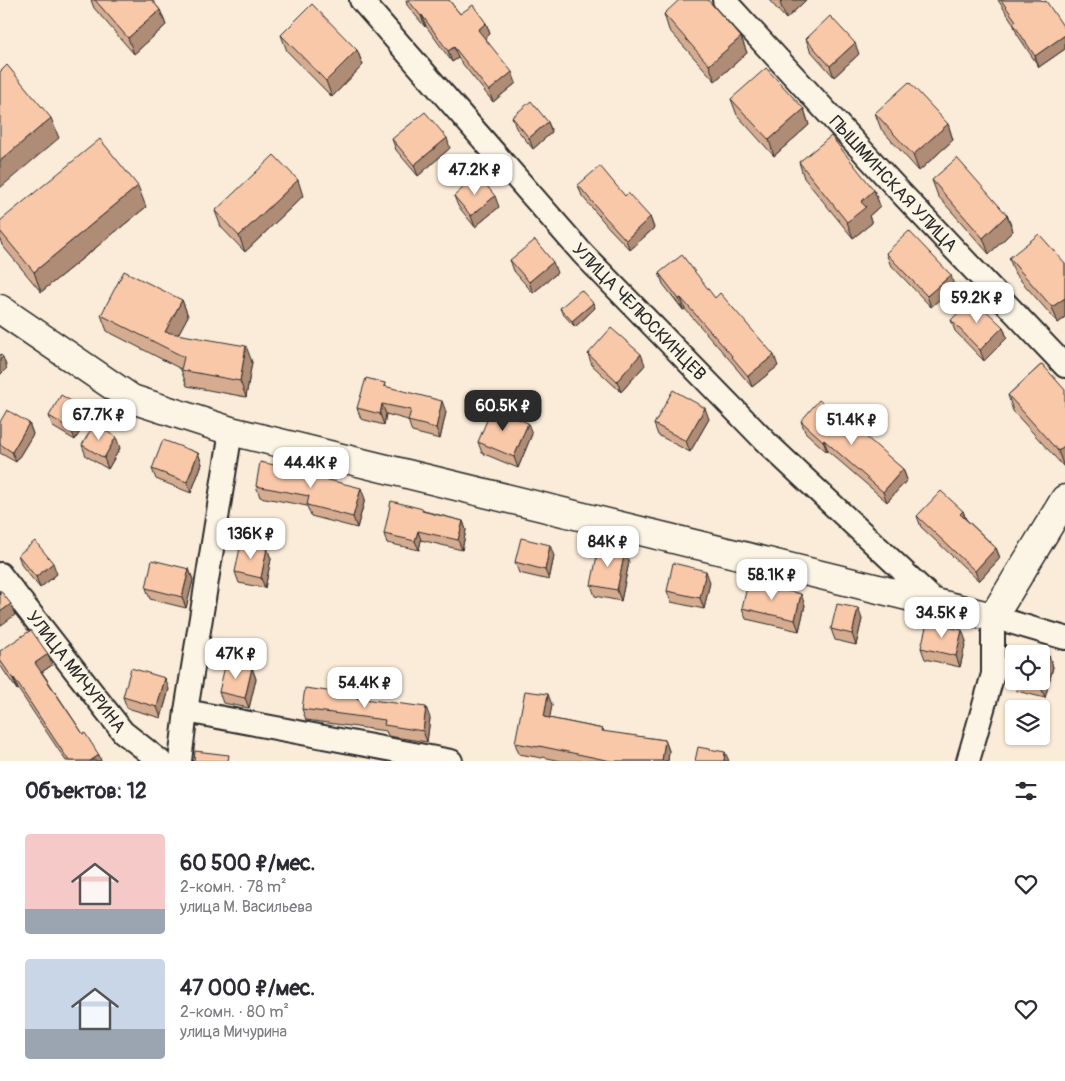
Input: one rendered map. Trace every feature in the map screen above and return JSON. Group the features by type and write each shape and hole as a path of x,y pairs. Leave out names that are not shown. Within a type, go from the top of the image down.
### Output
{"street":[{"name":"УЛИЦА ЧЕЛЮСКИНЦЕВ","path":"361,0 583,254 767,443 937,604"},
{"name":"ПЫШМИНСКАЯ УЛИЦА","path":"724,0 1065,366"},
{"path":"0,309 132,399 231,431 992,617 1065,638"},
{"path":"180,761 186,711 231,431"},
{"path":"968,761 993,674 992,617 1065,499"},
{"name":"УЛИЦА МИЧУРИНА","path":"0,574 123,732 160,761"},
{"path":"186,711 451,761"}],"building":[{"path":"95,0 152,0 160,10 128,38"},
{"path":"408,0 449,0 460,14 473,5 486,23 478,30 512,72 489,91 454,47 448,51 422,15"},
{"path":"679,0 708,0 741,37 709,65 664,14"},
{"path":"1001,0 1046,1 1065,29 1065,35 1035,56 1013,23 1016,21"},
{"path":"312,4 357,50 326,81 281,35"},
{"path":"830,16 855,43 830,66 806,39"},
{"path":"7,65 51,118 0,161 0,72"},
{"path":"766,68 804,109 769,140 731,99"},
{"path":"909,82 948,124 913,155 875,113"},
{"path":"531,101 548,122 529,138 512,117"},
{"path":"425,112 447,138 414,165 392,139"},
{"path":"831,136 874,190 861,202 866,207 847,222 799,162"},
{"path":"100,139 138,186 34,272 0,231 0,221"},
{"path":"274,155 298,180 239,236 215,211"},
{"path":"957,158 1007,215 983,238 932,180"},
{"path":"600,166 625,196 628,193 650,217 626,240 578,185"},
{"path":"478,175 495,196 471,216 454,196"},
{"path":"909,231 951,275 927,296 886,253"},
{"path":"1039,234 1065,263 1065,298 1052,307 1009,258"},
{"path":"535,240 553,262 529,282 510,260"},
{"path":"682,255 715,298 720,293 774,355 748,376 681,298 679,299 659,273"},
{"path":"124,271 182,300 165,332 246,346 240,381 181,370 184,357 101,315"},
{"path":"581,290 593,303 572,321 560,308"},
{"path":"973,298 1003,327 980,350 951,320"},
{"path":"611,328 641,354 617,381 588,354"},
{"path":"1042,364 1065,390 1065,445 1058,451 1008,395"},
{"path":"366,378 385,383 384,386 442,401 436,428 408,421 411,410 382,404 380,414 357,408"},
{"path":"673,390 705,408 686,441 654,424"},
{"path":"61,395 83,408 71,429 49,416"},
{"path":"819,400 863,437 864,435 903,469 883,492 801,421"},
{"path":"492,408 528,423 514,457 478,442"},
{"path":"7,410 29,423 12,452 0,444 0,422"},
{"path":"94,424 116,437 104,458 82,445"},
{"path":"163,440 198,453 187,482 152,469"},
{"path":"260,462 361,488 353,517 307,505 309,496 256,486"},
{"path":"941,491 963,511 960,514 996,548 975,571 917,516"},
{"path":"391,501 463,521 458,540 418,531 415,541 384,534"},
{"path":"521,538 550,545 545,570 515,562"},
{"path":"35,541 53,563 36,577 18,555"},
{"path":"241,543 267,548 261,578 235,572"},
{"path":"599,546 625,551 617,590 591,585"},
{"path":"152,560 189,569 182,597 146,588"},
{"path":"673,563 706,571 700,598 667,591"},
{"path":"748,583 779,591 780,589 801,594 795,620 742,608"},
{"path":"0,590 11,604 0,612"},
{"path":"837,604 858,608 852,634 831,629"},
{"path":"927,623 962,630 956,656 921,648"},
{"path":"31,630 48,654 35,663 99,755 90,761 69,761 0,660 0,651"},
{"path":"226,662 252,668 245,698 219,692"},
{"path":"131,668 165,678 157,707 123,697"},
{"path":"305,688 357,695 356,698 426,707 423,731 384,725 385,720 302,709"},
{"path":"525,691 548,694 544,717 603,729 602,731 665,740 662,761 611,761 515,743"},
{"path":"698,747 725,752 724,761 695,761"},
{"path":"195,751 229,755 228,761 194,761"}]}
